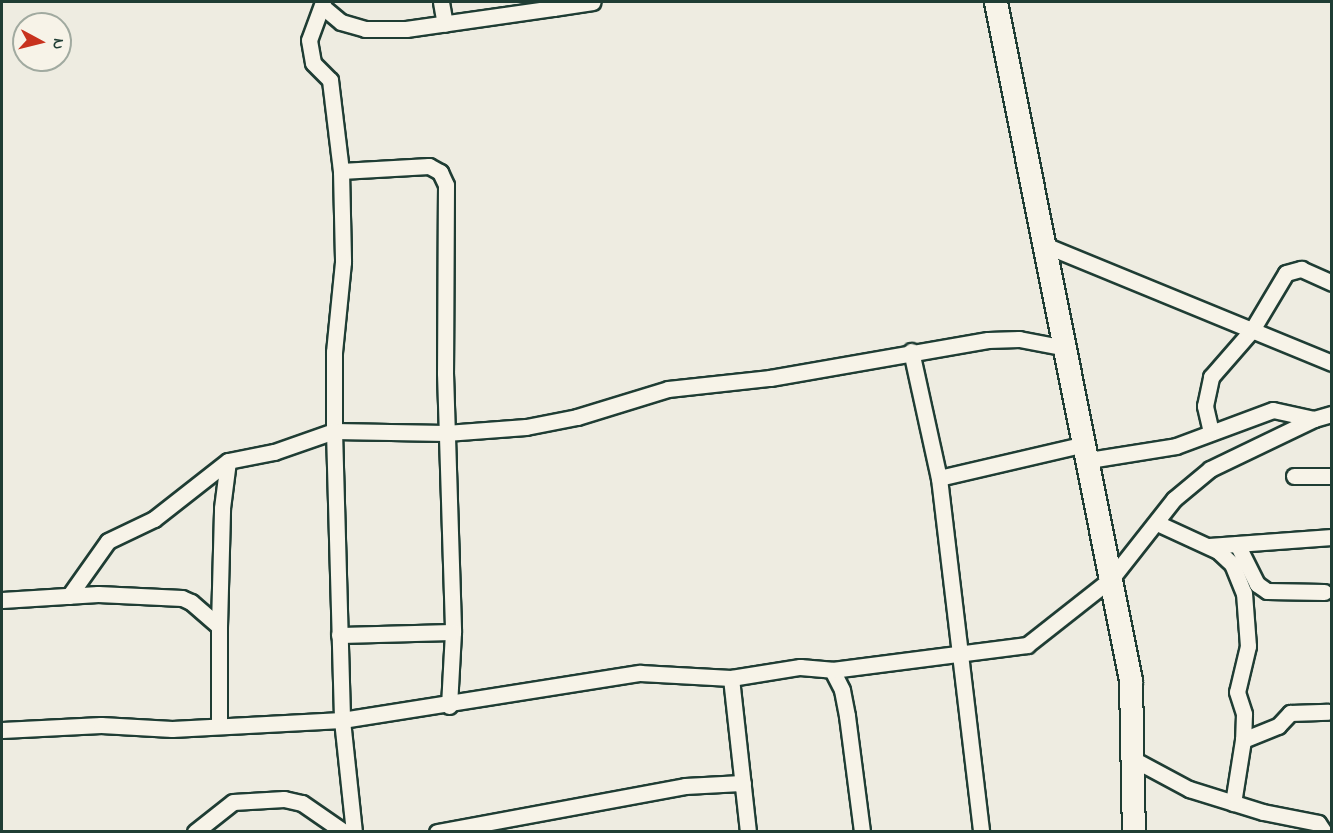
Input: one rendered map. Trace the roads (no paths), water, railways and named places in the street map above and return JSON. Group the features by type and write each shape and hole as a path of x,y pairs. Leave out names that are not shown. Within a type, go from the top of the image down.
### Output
{"street":[{"path":"441,2 445,24"},
{"path":"354,831 342,720 333,431 334,352 343,262 341,171 330,80 313,63 310,50 313,25 323,4 353,28 406,29 553,5 593,2"},
{"path":"996,2 1047,246 1131,681 1134,831"},
{"path":"341,171 429,166 440,172 446,185 446,433 453,633 449,705"},
{"path":"1047,246 1332,363"},
{"path":"1211,432 1205,406 1210,377 1252,330 1289,271 1301,269 1332,283"},
{"path":"69,596 108,541 154,519 228,461 274,452 333,431 446,433 526,427 577,417 668,389 770,378 911,351 998,340 1066,348"},
{"path":"911,351 939,478 981,831"},
{"path":"939,478 1087,452 1176,446 1273,410 1314,419"},
{"path":"2,730 101,725 133,728 219,726 342,720 658,671 699,678 731,678 810,667 832,670 959,655 1033,643 1111,579 1174,499 1216,465 1314,419 1332,414"},
{"path":"219,726 222,508 228,461"},
{"path":"1294,477 1332,476"},
{"path":"1157,523 1209,546 1232,564 1248,610 1248,646 1237,692 1244,714 1243,740 1233,803"},
{"path":"1209,546 1332,537"},
{"path":"1237,544 1257,584 1268,591 1324,592"},
{"path":"2,600 69,596 182,598 219,626"},
{"path":"339,635 453,633"},
{"path":"832,670 842,690 847,716 862,831"},
{"path":"731,678 747,831"},
{"path":"1243,740 1278,726 1290,713 1328,712"},
{"path":"1133,759 1174,783 1233,803 1318,824 1324,831"},
{"path":"437,831 686,786 743,783"},
{"path":"195,831 233,802 265,799 302,804 344,831"}]}
